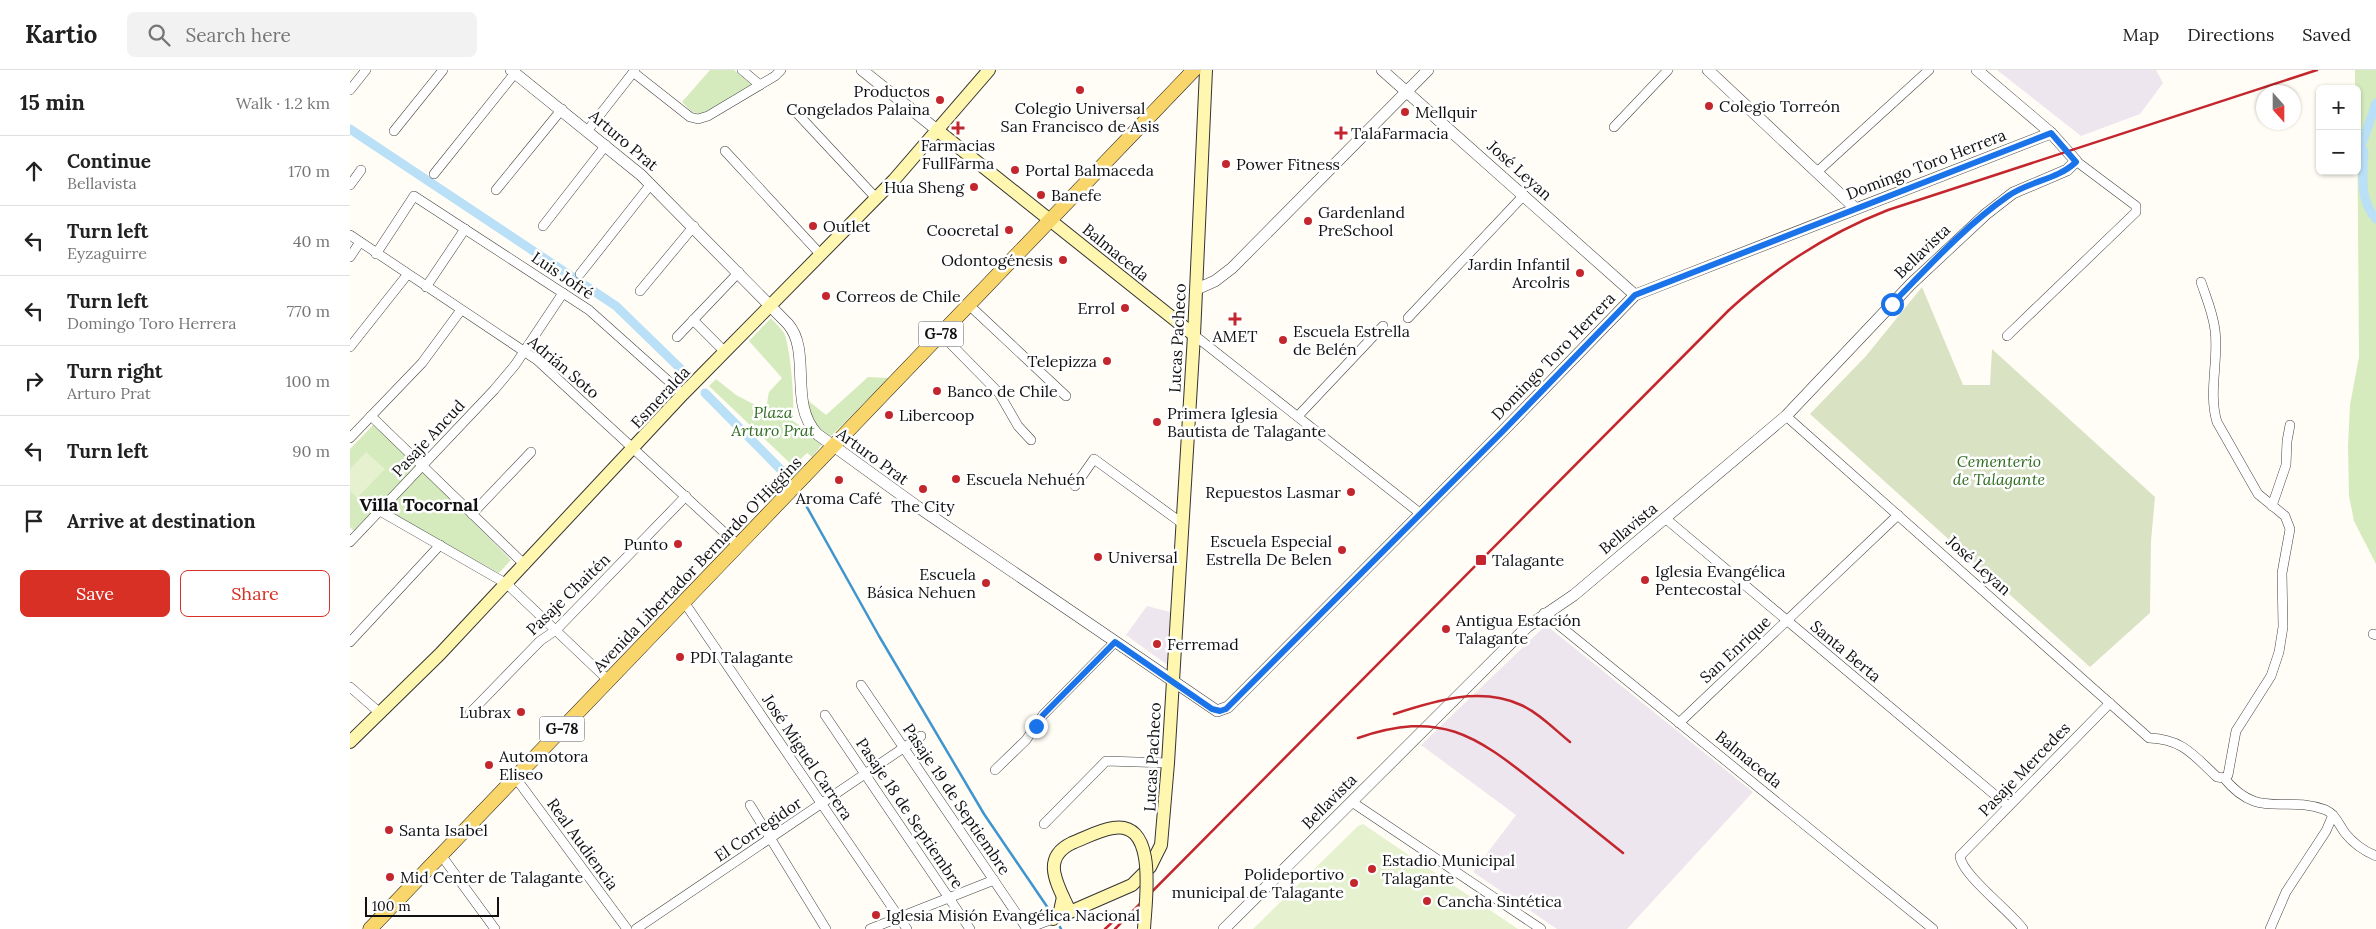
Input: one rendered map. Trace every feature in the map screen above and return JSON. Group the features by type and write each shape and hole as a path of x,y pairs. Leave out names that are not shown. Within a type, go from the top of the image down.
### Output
{"main road":[{"name":"Esmeralda","path":"350,742 412,683 508,584 683,394 876,198 989,70"},
{"name":"Avenida Libertador Bernardo O'Higgins","path":"370,929 1194,70"},
{"name":"Lucas Pacheco","path":"1144,929 1146,855 1139,840 1128,830 1113,828 1072,843 1061,848 1054,861 1056,880 1070,912 1132,885 1145,874 1155,860 1161,845 1165,822 1197,288 1206,70"},
{"name":"Balmaceda","path":"937,130 1194,335"},
{"path":"1053,919 1060,911 1063,897 1076,904 1086,906"}],"street":[{"path":"350,90 366,70"},
{"path":"394,131 443,70"},
{"path":"742,70 760,85"},
{"path":"588,130 634,71 685,114 698,119 708,116 782,70"},
{"name":"José Leyan","path":"1382,70 1635,295"},
{"path":"1197,288 1214,281 1232,268 1428,70"},
{"path":"1614,126 1668,70"},
{"path":"1708,70 1855,208"},
{"path":"1817,172 1929,70"},
{"path":"1977,70 2051,133 2076,162 2136,206 2136,212 2007,336"},
{"path":"434,174 513,71"},
{"name":"Arturo Prat","path":"513,71 588,130 651,184 739,272 791,328 796,337 803,408 806,420 832,448 1212,709 1220,711"},
{"name":"Balmaceda","path":"865,71 937,130"},
{"path":"496,190 562,109"},
{"path":"794,110 876,198"},
{"name":"Domingo Toro Herrera","path":"1220,711 1226,709 1421,514 1635,295 2051,133"},
{"path":"543,226 606,145"},
{"path":"724,151 821,255"},
{"name":"Bellavista","path":"1224,929 1527,627 1544,613 1574,595 1786,416 1911,284 1971,227 2013,193 2067,170 2076,162"},
{"path":"350,185 361,170"},
{"path":"580,274 651,184"},
{"path":"1408,318 1524,195"},
{"name":"Luis Jofré","path":"376,254 414,196 563,293 608,326 683,394"},
{"path":"640,290 694,226"},
{"path":"426,288 466,229"},
{"name":"Adrián Soto","path":"350,235 426,288 524,351 553,373 739,546"},
{"path":"350,258 360,242"},
{"path":"678,337 739,272"},
{"path":"350,345 407,275"},
{"path":"2201,282 2215,330 2213,409 2215,415 2258,494 2285,516 2290,529 2282,573 2282,640 2271,676 2236,731 2228,775 2224,778 2232,787 2252,802 2305,805 2329,811 2350,839 2376,856"},
{"name":"Pasaje Ancud","path":"351,538 380,511 494,390 524,351 563,293"},
{"path":"969,304 1066,396"},
{"path":"350,438 422,363 460,310"},
{"path":"693,320 725,352"},
{"path":"1298,416 1382,326"},
{"path":"940,334 999,393 1018,426 1031,440"},
{"name":"Balmaceda","path":"1194,335 1421,514"},
{"path":"371,416 525,565"},
{"name":"José Leyan","path":"1786,416 2149,738 2167,739 2177,743 2217,777 2224,778"},
{"path":"2272,506 2286,465 2290,425"},
{"path":"472,514 531,452"},
{"path":"1075,486 1094,459 1183,524"},
{"name":"Pasaje Chaitén","path":"470,712 540,641 556,630 686,496"},
{"path":"380,511 508,584 609,681"},
{"name":"San Enrique","path":"1679,723 1898,515"},
{"name":"Santa Berta","path":"1665,518 2008,806"},
{"path":"350,642 440,546"},
{"name":"José Miguel Carrera","path":"684,602 907,929"},
{"name":"Balmaceda","path":"1544,613 1932,929"},
{"path":"995,770 1026,740 1043,715 1115,642"},
{"name":"Pasaje 19 de Septiembre","path":"861,686 1026,929"},
{"path":"350,687 380,713"},
{"name":"Pasaje Mercedes","path":"2023,929 1965,870 1960,856 2110,703"},
{"name":"Pasaje 18 de Septiembre","path":"825,714 970,929"},
{"name":"El Corregidor","path":"636,929 921,736"},
{"path":"1044,824 1106,761 1168,763"},
{"name":"Real Audiencia","path":"516,777 627,929"},
{"path":"1352,802 1541,929"},
{"path":"750,806 826,929"},
{"path":"2270,929 2286,892 2326,831 2333,815"},
{"path":"441,855 495,929"},
{"path":"870,929 994,880"},
{"path":"1026,929 1070,912"}],"shaded area":[{"path":"1997,70 2156,70 2163,83 2140,114 2081,136"},
{"path":"1147,606 1170,612 1169,663 1166,664 1126,635"},
{"path":"1546,625 1753,792 1627,929 1557,929 1473,872 1516,815 1421,745"}],"green space":[{"path":"710,70 734,70 754,86 701,114 692,112 682,102"},
{"path":"2355,70 2376,70 2376,564 2354,521 2349,496 2348,446 2350,405 2359,357 2358,175 2361,175 2361,85 2355,85"},
{"name":"Cementerio de Talagante","path":"1922,287 1963,385 1990,385 1992,349 2155,497 2151,541 2150,613 2090,667 1810,414 1866,356"},
{"name":"Plaza Arturo Prat","path":"771,318 783,331 786,340 793,390 792,420 823,443 812,457 807,453 793,466 709,386 716,379 736,395 761,408 767,403 769,392 782,378 749,341"},
{"path":"868,377 889,378 831,436 828,436 812,419 805,398 826,415"},
{"path":"375,423 511,560 499,573 378,508 355,532 350,527 350,449"},
{"path":"366,452 385,469 357,498 350,491 350,469"},
{"name":"Estadio Municipal Talagante","path":"1363,824 1518,929 1253,929 1358,826"}],"waterway":[{"path":"2376,103 2360,150 2364,151 2364,195 2376,219"},
{"path":"350,129 616,306 689,377"},
{"path":"705,393 791,480"},
{"path":"803,500 879,636 984,814 1050,911"}],"railway":[{"path":"1115,929 1729,310 1765,279 1824,240 1888,210 2317,70"},
{"path":"1394,714 1441,700 1473,696 1505,699 1528,708 1570,742"},
{"path":"1358,738 1387,730 1412,726 1434,727 1455,732 1474,740 1515,767 1623,853"},
{"path":"1105,929 1118,917"}],"place":[{"name":"Colegio Universal San Francisco de Asis","path":"1080,90"},
{"name":"Productos Congelados Palaina","path":"940,100"},
{"name":"Colegio Torreón","path":"1709,106"},
{"name":"Mellquir","path":"1405,112"},
{"name":"Farmacias FullFarma","path":"958,128"},
{"name":"TalaFarmacia","path":"1341,133"},
{"name":"Power Fitness","path":"1226,164"},
{"name":"Portal Balmaceda","path":"1015,170"},
{"name":"Hua Sheng","path":"974,187"},
{"name":"Banefe","path":"1041,195"},
{"name":"Gardenland PreSchool","path":"1308,221"},
{"name":"Outlet","path":"813,226"},
{"name":"Coocretal","path":"1009,230"},
{"name":"Odontogénesis","path":"1063,260"},
{"name":"Jardin Infantil Arcolris","path":"1580,273"},
{"name":"Correos de Chile","path":"826,296"},
{"name":"Errol","path":"1125,308"},
{"name":"AMET","path":"1235,319"},
{"name":"Escuela Estrella de Belén","path":"1283,340"},
{"name":"Telepizza","path":"1107,361"},
{"name":"Banco de Chile","path":"937,391"},
{"name":"Libercoop","path":"889,415"},
{"name":"Primera Iglesia Bautista de Talagante","path":"1157,422"},
{"name":"Escuela Nehuén","path":"956,479"},
{"name":"Aroma Café","path":"839,480"},
{"name":"The City","path":"923,489"},
{"name":"Repuestos Lasmar","path":"1351,492"},
{"name":"Punto","path":"678,544"},
{"name":"Escuela Especial Estrella De Belen","path":"1342,550"},
{"name":"Universal","path":"1098,557"},
{"name":"Talagante","path":"1481,560"},
{"name":"Iglesia Evangélica Pentecostal","path":"1645,580"},
{"name":"Escuela Básica Nehuen","path":"986,583"},
{"name":"Antigua Estación Talagante","path":"1446,629"},
{"name":"Ferremad","path":"1157,644"},
{"name":"PDI Talagante","path":"680,657"},
{"name":"Lubrax","path":"521,712"},
{"name":"Automotora Eliseo","path":"489,765"},
{"name":"Santa Isabel","path":"389,830"},
{"name":"Estadio Municipal Talagante","path":"1372,869"},
{"name":"Mid Center de Talagante","path":"390,877"},
{"name":"Polideportivo municipal de Talagante","path":"1354,883"},
{"name":"Cancha Sintética","path":"1427,901"},
{"name":"Iglesia Misión Evangélica Nacional","path":"876,915"}],"district":[{"name":"Villa Tocornal","path":"419,505"}],"route":[{"path":"1036,726 1043,715 1115,642 1212,709 1220,711 1226,709 1358,578 1635,295 2051,133 2063,145 2076,162 2067,170 2020,189 2006,197 1951,245 1892,304"}]}
